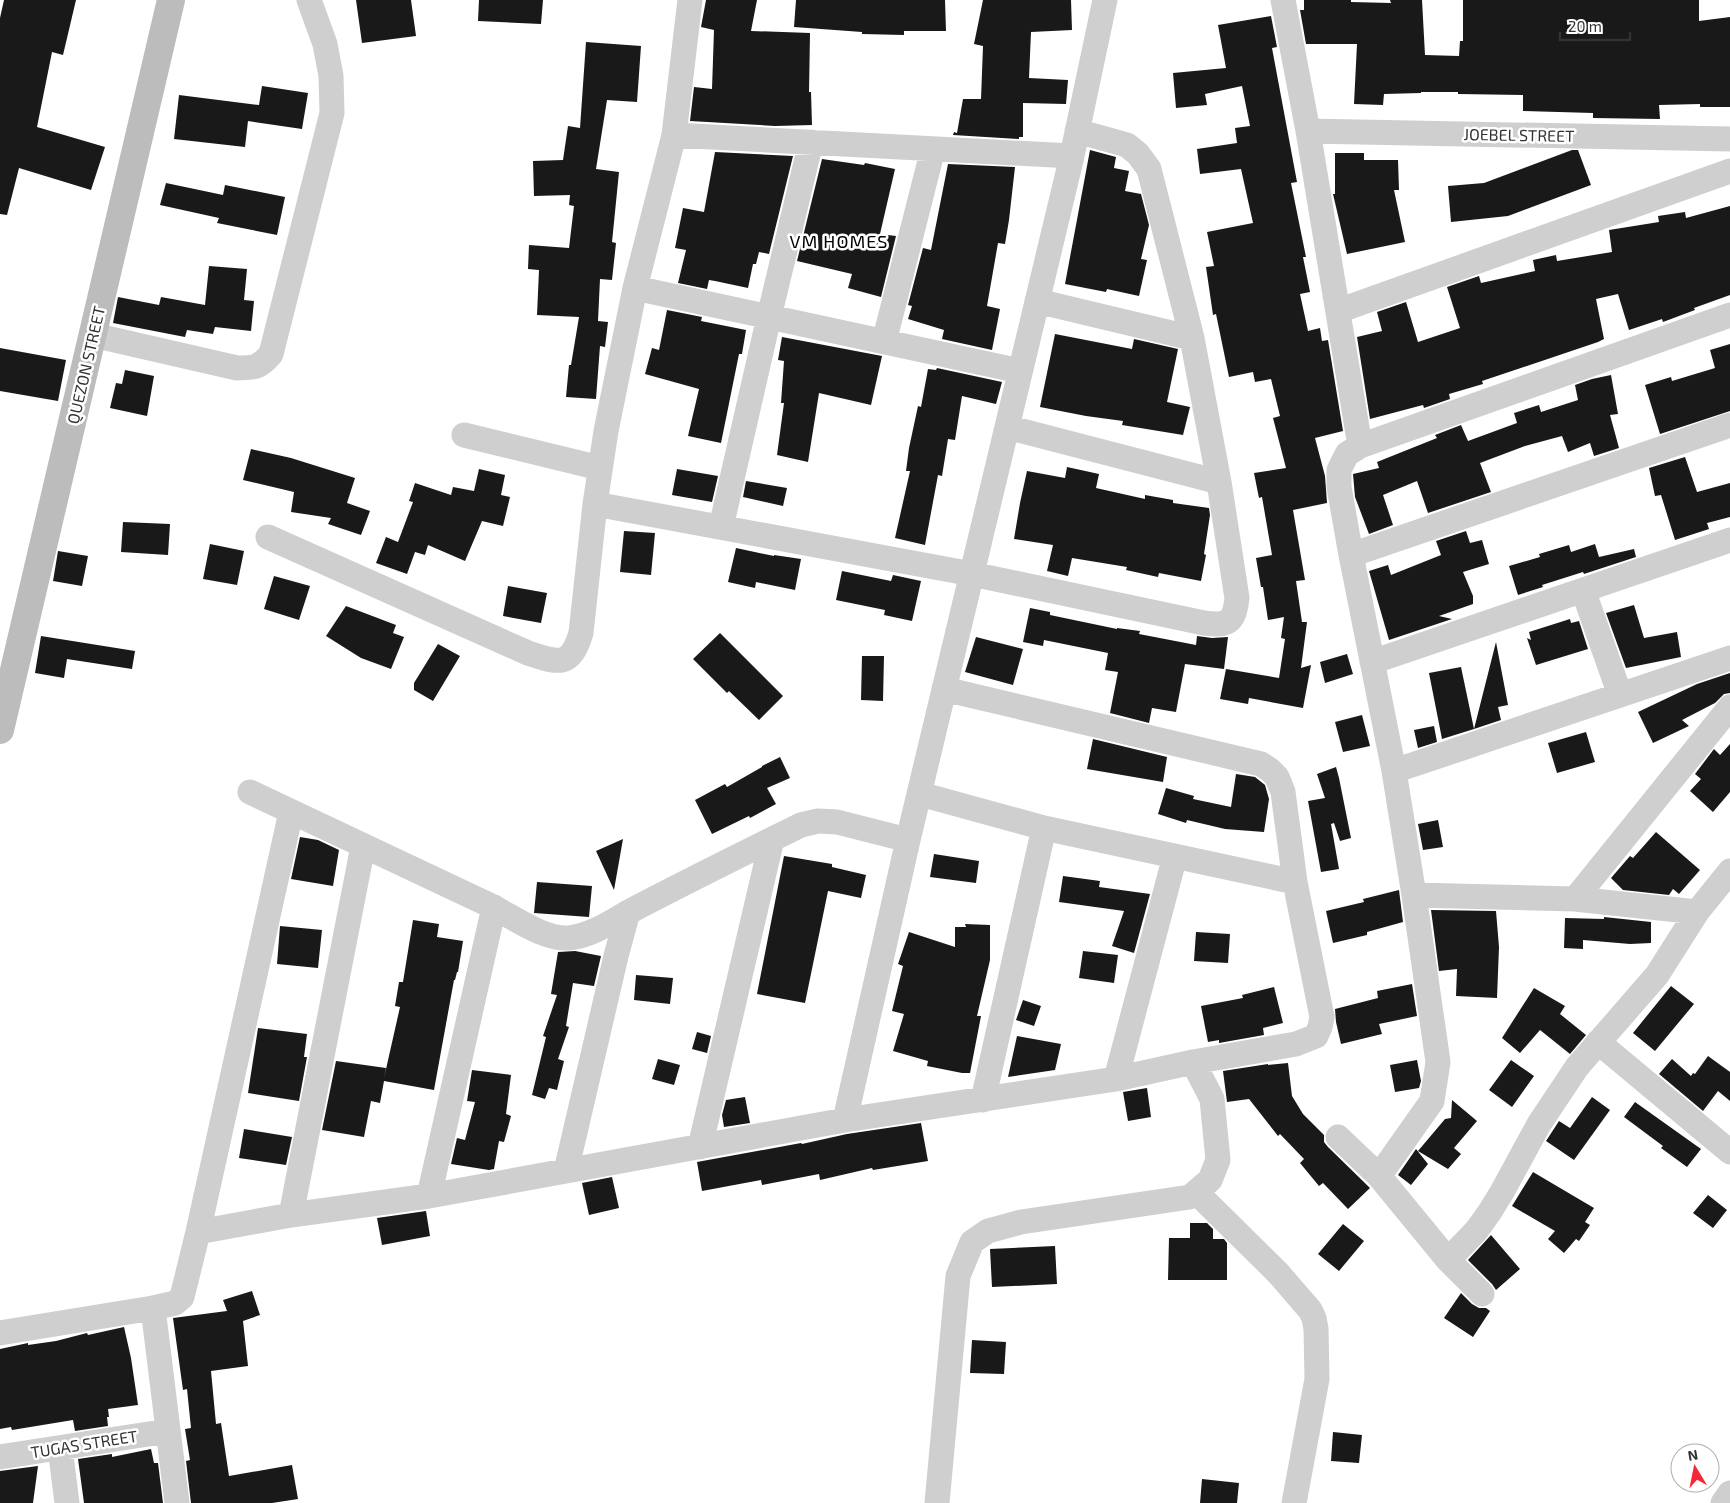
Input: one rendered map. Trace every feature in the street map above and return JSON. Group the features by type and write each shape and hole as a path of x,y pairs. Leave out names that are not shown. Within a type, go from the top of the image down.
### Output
{"street":[{"name":"QUEZON STREET","path":"0,730 171,0"},
{"path":"93,335 236,368 253,368 263,364 270,354 332,113 331,76 325,44 309,0"},
{"path":"268,537 528,653 558,661 567,658 576,649 581,633 594,504 606,430 635,288 674,134 690,0"},
{"path":"845,1120 908,840 1072,156 1105,0"},
{"path":"1283,0 1308,131 1360,446"},
{"path":"594,504 972,574 1204,623 1220,625 1231,621 1236,612 1237,598 1219,482 1192,338 1149,169 1138,154 1127,145 1077,131"},
{"name":"JOEBEL STREET","path":"1308,131 1730,139"},
{"path":"674,134 1072,156"},
{"path":"721,527 769,317 812,142"},
{"path":"884,342 933,148"},
{"path":"1338,311 1730,171"},
{"path":"635,288 1020,371"},
{"path":"1037,301 1192,338"},
{"path":"1379,1176 1432,1102 1438,1062 1394,771 1351,556 1339,486 1339,470 1347,454 1360,446 1730,315"},
{"path":"1351,556 1730,424"},
{"path":"1007,427 1219,482"},
{"path":"464,435 600,468"},
{"path":"1372,662 1730,540"},
{"path":"1583,590 1620,695"},
{"path":"1394,771 1730,658"},
{"path":"198,1232 291,1215 429,1196 845,1120 1116,1079 1193,1062 1296,1044 1316,1036 1322,1016 1295,882 1283,792 1277,777 1270,770 1261,764 944,689"},
{"path":"1575,899 1730,707"},
{"path":"250,792 552,936 568,938 598,929 801,825 818,821 837,822 908,840"},
{"path":"920,794 1044,828 1295,882"},
{"path":"0,1333 153,1308 175,1303 182,1297 291,812"},
{"path":"983,1100 1044,828"},
{"path":"700,1147 772,839"},
{"path":"291,1215 363,846"},
{"path":"1116,1079 1175,856"},
{"path":"1448,1260 1476,1231 1489,1213 1539,1124 1577,1067 1657,975 1697,912 1730,871"},
{"path":"1414,895 1575,899 1697,912"},
{"path":"429,1196 494,907"},
{"path":"566,1171 628,912"},
{"path":"1598,1042 1730,1152"},
{"path":"937,1503 958,1276 972,1242 988,1230 1021,1222 1190,1197 1210,1180 1218,1160 1212,1099 1193,1062"},
{"path":"1338,1137 1379,1176 1448,1260 1482,1294"},
{"path":"1196,1192 1278,1273 1310,1310 1314,1318 1317,1379 1294,1503"},
{"path":"153,1308 177,1503"},
{"name":"TUGAS STREET","path":"0,1457 168,1431"},
{"path":"60,1448 67,1503"},
{"path":"1723,1503 1730,1493"}],"building":[{"path":"4,0 76,0 63,55 52,52 37,127 105,147 91,190 19,168 7,215 0,214 0,18"},
{"path":"356,0 411,0 416,36 362,43"},
{"path":"479,0 543,0 541,24 478,21"},
{"path":"706,0 757,0 751,31 810,33 809,92 811,92 812,125 775,126 690,121 694,87 712,89 714,30 701,27"},
{"path":"796,0 945,0 946,31 904,31 904,35 862,34 862,32 794,27"},
{"path":"983,0 1071,0 1072,30 1031,32 1029,78 1068,80 1066,104 1023,103 1023,137 1019,137 1019,139 953,135 954,132 957,133 963,99 981,99 983,46 974,44"},
{"path":"1304,0 1351,0 1351,2 1391,3 1390,0 1422,0 1425,55 1459,56 1460,41 1463,41 1463,0 1699,0 1699,21 1730,17 1730,107 1700,107 1700,104 1659,105 1660,119 1593,118 1593,113 1523,111 1523,95 1458,94 1458,92 1384,94 1383,105 1354,104 1357,44 1306,44 1300,10 1304,10"},
{"path":"1271,16 1277,47 1272,48 1297,182 1291,183 1306,257 1303,257 1310,292 1300,294 1308,331 1320,328 1322,341 1328,340 1343,431 1315,438 1325,476 1327,503 1293,510 1305,580 1296,581 1302,622 1307,622 1301,668 1311,665 1303,708 1249,698 1248,704 1220,699 1226,669 1279,678 1285,639 1281,638 1284,617 1268,620 1263,587 1261,587 1256,558 1272,555 1262,497 1259,498 1254,473 1286,468 1273,418 1280,416 1271,379 1255,382 1253,372 1229,377 1216,314 1213,315 1206,267 1214,266 1207,232 1253,223 1241,169 1200,174 1197,149 1237,143 1235,128 1250,126 1242,86 1205,94 1207,105 1176,108 1173,73 1226,68 1218,25"},
{"path":"586,42 641,46 637,102 607,100 596,169 619,172 612,242 616,243 612,280 600,279 598,321 608,322 605,347 600,346 596,399 566,397 569,365 571,365 579,317 537,315 539,270 528,269 529,245 569,248 574,206 569,205 570,195 534,196 533,161 563,160 568,126 580,128"},
{"path":"262,86 308,93 302,129 248,121 245,147 174,139 179,95 259,105"},
{"path":"1090,150 1116,157 1114,168 1129,171 1125,191 1141,194 1149,225 1141,259 1147,260 1139,296 1107,289 1106,292 1065,284"},
{"path":"1572,150 1578,150 1591,185 1508,216 1451,222 1448,186 1484,183"},
{"path":"715,152 793,156 769,254 759,252 756,264 753,264 748,288 709,280 707,289 678,283 686,250 675,248 683,208 704,212"},
{"path":"1335,153 1364,153 1364,160 1398,160 1399,190 1394,190 1405,242 1347,254 1333,194 1335,194"},
{"path":"822,159 864,165 865,163 895,169 880,234 896,236 881,297 848,288 852,274 797,261"},
{"path":"948,164 1015,167 1005,244 998,243 987,306 1000,309 992,350 942,339 944,330 908,319 912,306 908,305 923,248 931,250"},
{"path":"166,183 223,195 225,185 285,197 277,235 217,223 219,218 160,205"},
{"path":"1730,206 1730,295 1663,322 1662,319 1629,330 1618,294 1596,299 1604,339 1482,381 1483,384 1449,394 1450,399 1424,408 1423,405 1370,419 1357,337 1382,331 1377,312 1406,302 1418,342 1460,328 1447,287 1479,276 1481,283 1535,271 1533,260 1556,255 1557,261 1612,252 1609,230 1659,222 1658,216 1685,212 1686,218"},
{"path":"209,266 247,269 244,300 254,301 251,331 215,327 213,334 187,330 185,337 113,323 118,297 159,305 161,297 205,305"},
{"path":"667,310 702,317 701,321 746,330 742,354 739,354 721,443 688,436 699,389 645,374 652,348 659,350"},
{"path":"1055,334 1132,349 1134,339 1178,349 1167,402 1190,407 1183,435 1122,425 1123,421 1040,407"},
{"path":"782,337 882,356 871,405 819,393 808,462 777,455 784,403 781,403 784,361 778,360"},
{"path":"1730,344 1730,411 1660,434 1645,385 1671,377 1672,381 1715,368 1710,350"},
{"path":"0,348 66,360 58,401 0,391"},
{"path":"937,368 1002,382 996,404 962,396 955,440 948,439 942,476 938,475 925,545 895,538 910,471 906,471 918,406 921,407 928,369 936,370"},
{"path":"125,370 154,376 147,416 110,408 116,383 122,384"},
{"path":"1611,375 1618,414 1610,415 1619,448 1594,456 1590,443 1568,452 1562,436 1525,446 1480,463 1491,492 1428,513 1417,481 1383,495 1393,525 1369,534 1355,497 1353,474 1379,468 1377,462 1437,438 1435,435 1461,425 1468,441 1517,423 1514,413 1539,405 1541,412 1578,400 1575,385"},
{"path":"251,449 291,458 355,478 347,503 370,511 361,535 328,524 331,518 291,512 294,492 243,480"},
{"path":"1685,457 1697,492 1730,483 1730,517 1707,523 1709,529 1675,540 1661,495 1655,496 1649,468"},
{"path":"1067,467 1099,474 1096,488 1145,499 1145,495 1173,500 1173,503 1209,508 1210,515 1204,554 1206,555 1201,581 1159,573 1158,577 1126,570 1127,567 1072,558 1068,576 1047,571 1053,545 1014,539 1020,503 1027,471 1065,478"},
{"path":"479,469 505,475 501,495 510,497 503,526 482,521 465,561 428,545 425,555 415,552 407,574 376,563 386,537 398,542 413,502 409,501 415,483 451,495 453,487 474,491"},
{"path":"677,469 718,476 712,502 672,495"},
{"path":"746,481 787,488 783,506 743,497"},
{"path":"123,522 170,524 168,555 121,552"},
{"path":"624,531 655,533 651,575 620,572"},
{"path":"1466,531 1470,543 1482,540 1489,564 1463,572 1473,596 1473,604 1439,616 1452,619 1389,640 1369,571 1388,565 1391,575 1441,555 1436,541"},
{"path":"210,544 244,551 237,585 203,579"},
{"path":"1595,544 1599,557 1634,549 1636,557 1542,585 1543,587 1518,595 1509,566 1540,557 1539,554 1569,545 1571,552"},
{"path":"736,548 774,556 801,559 795,590 756,582 755,588 728,582"},
{"path":"58,551 88,556 82,586 53,581"},
{"path":"842,571 891,581 893,575 921,581 912,621 884,615 885,610 836,600"},
{"path":"274,576 310,586 299,620 264,609"},
{"path":"508,586 547,593 541,623 503,616"},
{"path":"1634,605 1644,638 1677,632 1681,657 1626,668 1606,613"},
{"path":"346,606 396,625 393,633 404,637 391,669 361,658 326,636"},
{"path":"1030,608 1050,612 1050,615 1117,629 1140,631 1139,634 1196,645 1197,636 1212,638 1228,637 1224,669 1185,664 1176,712 1152,708 1149,723 1110,713 1118,672 1105,670 1108,653 1044,640 1043,646 1023,642"},
{"path":"1570,619 1571,623 1579,621 1588,649 1536,665 1527,638 1531,640 1529,632"},
{"path":"720,633 783,696 759,720 729,691 727,693 693,659"},
{"path":"41,636 135,651 132,669 67,659 64,678 35,673"},
{"path":"976,637 1023,649 1013,685 965,672"},
{"path":"1496,642 1508,705 1498,707 1501,720 1474,729"},
{"path":"438,644 460,656 433,701 414,690 414,683"},
{"path":"1347,654 1353,674 1325,683 1320,662"},
{"path":"862,656 884,656 883,701 861,700"},
{"path":"1461,667 1474,729 1442,739 1429,673"},
{"path":"1730,673 1730,693 1724,694 1715,703 1682,720 1689,726 1653,743 1638,712 1697,684"},
{"path":"1362,715 1370,746 1343,752 1335,722"},
{"path":"1434,726 1437,742 1418,748 1414,730"},
{"path":"1586,732 1595,762 1557,773 1548,743"},
{"path":"1093,739 1167,757 1163,782 1087,769"},
{"path":"1730,744 1730,792 1713,812 1690,791 1701,779 1695,774 1714,749 1720,755"},
{"path":"780,757 790,778 767,788 776,804 750,818 749,816 712,834 695,800 725,784 727,787"},
{"path":"1336,767 1351,838 1340,841 1334,823 1331,824 1339,869 1321,872 1308,801 1325,798 1317,774"},
{"path":"1236,774 1255,777 1265,785 1269,799 1264,832 1225,829 1187,820 1186,823 1158,814 1166,788 1194,796 1193,799 1231,807"},
{"path":"1438,820 1443,847 1423,850 1418,824"},
{"path":"1656,832 1700,870 1679,894 1673,889 1669,895 1623,890 1611,878 1630,856 1633,858"},
{"path":"300,837 318,840 339,850 333,886 291,879"},
{"path":"623,839 614,890 596,851"},
{"path":"934,854 979,861 976,883 930,877"},
{"path":"784,856 832,864 832,867 866,875 861,898 828,891 805,1003 757,994"},
{"path":"1063,876 1100,881 1099,887 1150,894 1134,953 1112,946 1124,911 1059,902"},
{"path":"537,882 592,886 589,917 534,913"},
{"path":"1399,890 1403,922 1367,932 1367,935 1333,943 1326,911 1364,902 1363,899"},
{"path":"1431,910 1496,911 1499,947 1497,998 1456,996 1457,969 1439,971"},
{"path":"1604,917 1651,922 1651,943 1630,944 1583,940 1583,949 1564,948 1565,918 1604,919"},
{"path":"413,920 439,924 437,937 463,941 434,1090 384,1081 380,1103 371,1101 364,1137 322,1130 336,1061 386,1068 384,1078 400,1007 395,1006 399,982 403,982"},
{"path":"965,924 990,925 990,960 977,1016 981,1016 970,1073 927,1066 928,1061 893,1051 904,1014 892,1011 903,966 898,964 909,932 955,947 955,927 966,927"},
{"path":"280,926 322,930 318,968 277,964"},
{"path":"1196,932 1230,934 1228,963 1194,961"},
{"path":"575,951 601,956 594,986 573,983 566,1026 569,1027 558,1059 564,1061 557,1090 549,1088 545,1099 532,1095 546,1037 543,1036 557,995 551,994 558,952"},
{"path":"1083,951 1118,955 1114,983 1079,978"},
{"path":"636,975 673,978 670,1004 634,1000"},
{"path":"1412,984 1417,1016 1379,1024 1382,1034 1341,1044 1335,1009 1378,998 1377,991"},
{"path":"1671,986 1694,1004 1655,1051 1633,1033"},
{"path":"1274,987 1283,1023 1263,1028 1264,1035 1219,1043 1219,1040 1208,1042 1201,1006 1243,998 1242,995"},
{"path":"1534,988 1565,1006 1560,1014 1586,1035 1570,1054 1540,1030 1520,1053 1502,1038"},
{"path":"1023,1000 1041,1006 1034,1026 1016,1020"},
{"path":"258,1028 307,1034 304,1057 307,1057 299,1101 248,1093"},
{"path":"697,1032 711,1036 707,1053 692,1049"},
{"path":"1017,1036 1061,1044 1055,1070 1008,1077"},
{"path":"1708,1056 1730,1072 1730,1101 1718,1091 1703,1111 1659,1074 1672,1059 1691,1076 1693,1073 1695,1074"},
{"path":"658,1059 680,1065 674,1085 652,1079"},
{"path":"1417,1060 1421,1081 1419,1088 1395,1092 1390,1065"},
{"path":"1511,1060 1534,1076 1512,1107 1489,1090"},
{"path":"1288,1063 1292,1096 1303,1114 1324,1135 1324,1142 1328,1147 1370,1188 1348,1209 1323,1183 1319,1186 1300,1163 1304,1159 1280,1134 1278,1136 1249,1099 1227,1102 1223,1071"},
{"path":"472,1070 511,1075 506,1114 511,1116 504,1142 499,1141 494,1169 489,1170 451,1164 457,1138 465,1140 475,1102 467,1101"},
{"path":"1147,1088 1151,1117 1128,1121 1123,1092"},
{"path":"745,1097 750,1123 724,1127 722,1115 726,1100"},
{"path":"1592,1097 1610,1110 1574,1160 1546,1141 1559,1121 1570,1128"},
{"path":"1452,1100 1477,1121 1454,1148 1461,1154 1448,1169 1418,1151 1445,1119 1451,1118"},
{"path":"1635,1102 1701,1149 1687,1167 1661,1148 1663,1146 1624,1117"},
{"path":"921,1123 928,1161 873,1170 872,1168 820,1180 819,1174 762,1185 761,1180 702,1191 697,1162 802,1144 847,1134"},
{"path":"244,1129 292,1137 286,1165 239,1158"},
{"path":"1416,1149 1428,1164 1411,1185 1398,1175"},
{"path":"1533,1172 1594,1208 1585,1222 1590,1225 1579,1241 1576,1239 1564,1253 1548,1239 1555,1231 1512,1206"},
{"path":"612,1177 619,1208 589,1215 582,1183"},
{"path":"1708,1195 1727,1210 1713,1228 1693,1213"},
{"path":"426,1211 430,1236 382,1245 377,1218"},
{"path":"1190,1223 1207,1223 1213,1229 1213,1239 1224,1239 1227,1243 1227,1280 1168,1280 1169,1238 1190,1238"},
{"path":"1343,1224 1364,1241 1339,1271 1318,1254"},
{"path":"1491,1235 1520,1269 1496,1290 1468,1260"},
{"path":"1055,1246 1057,1284 992,1287 990,1249"},
{"path":"252,1291 260,1315 243,1321 248,1366 211,1371 216,1424 221,1423 229,1476 292,1465 298,1499 272,1503 191,1503 186,1461 190,1460 185,1429 191,1428 187,1389 183,1390 173,1318 227,1311 223,1300"},
{"path":"1461,1293 1472,1304 1490,1311 1473,1337 1444,1318"},
{"path":"124,1327 138,1405 108,1409 108,1426 75,1431 73,1420 12,1430 11,1427 0,1429 0,1349 28,1343 28,1345 56,1341 87,1333 88,1335"},
{"path":"972,1340 1006,1342 1004,1374 970,1373"},
{"path":"1333,1432 1362,1435 1359,1463 1331,1461"},
{"path":"151,1449 154,1463 158,1463 163,1503 84,1503 78,1459 112,1454 112,1457"},
{"path":"38,1466 33,1503 0,1503 0,1471"},
{"path":"1202,1479 1239,1483 1237,1503 1200,1503"}],"district":[{"name":"VM HOMES","path":"839,242"}]}
